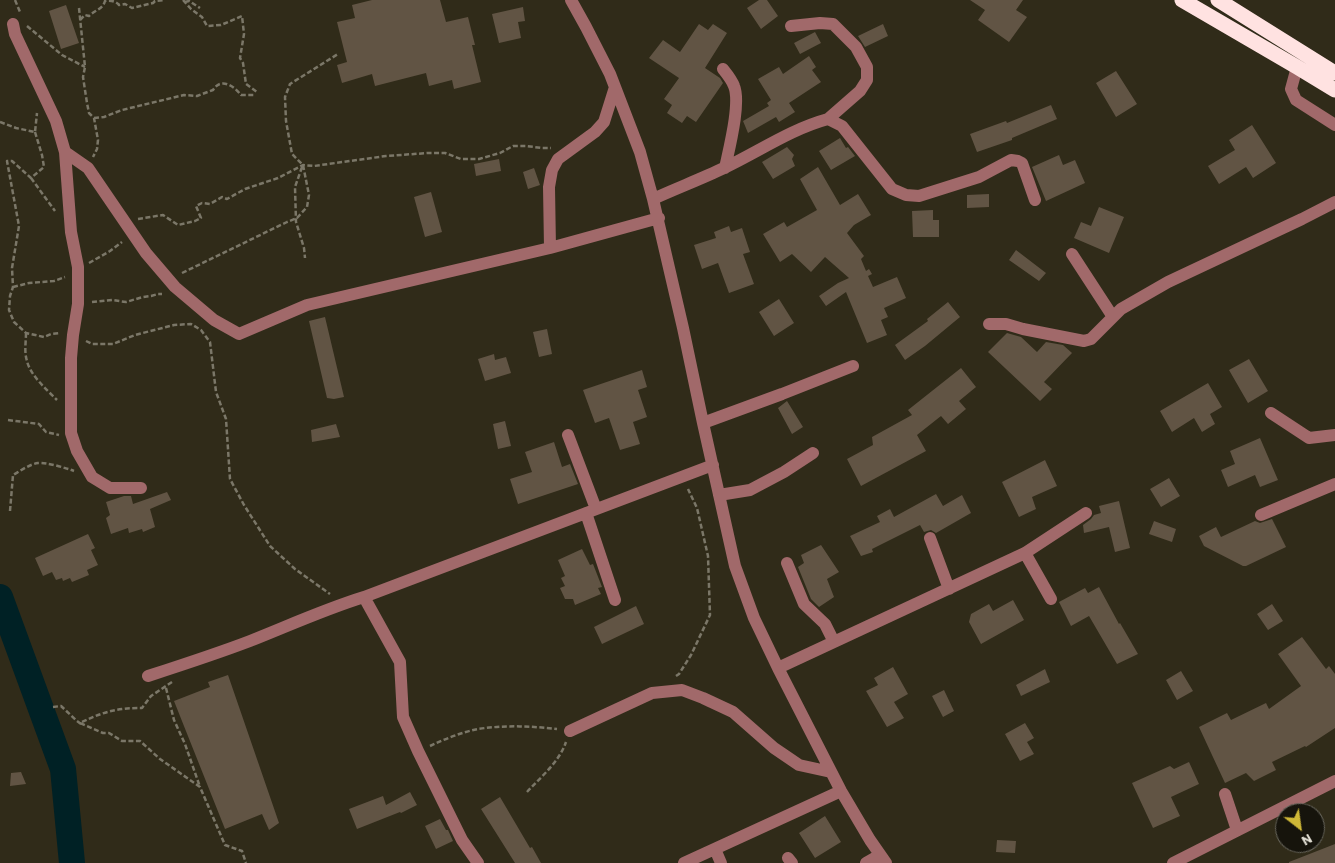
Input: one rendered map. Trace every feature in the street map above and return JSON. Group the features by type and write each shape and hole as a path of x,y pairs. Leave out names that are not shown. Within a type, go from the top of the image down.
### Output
{"highway":[{"path":"1182,0 1335,90"},
{"path":"1218,0 1335,73"}],"street":[{"path":"570,0 610,74 640,152 658,218 735,566 754,618 778,668 841,791 883,859 866,863"},
{"path":"653,199 725,168 749,154 814,123 828,119 860,91 867,80 867,68 856,47 833,24 820,23 791,26"},
{"path":"13,24 15,34 56,121 65,152 71,232 78,267 78,304 73,335 71,433 77,451 92,478 110,488 141,488"},
{"path":"1298,67 1292,89 1296,100 1335,124"},
{"path":"723,69 735,87 737,99 732,139 725,168"},
{"path":"550,248 549,187 552,170 558,159 595,132 604,122 615,87"},
{"path":"828,119 842,126 892,189 906,195 919,196 979,177 1011,160 1022,163 1035,200"},
{"path":"65,152 88,168 146,253 175,287 214,320 239,334 307,305 550,248 658,218"},
{"path":"989,324 1006,324 1084,341 1090,339 1121,309 1168,282 1335,202"},
{"path":"1072,254 1113,317"},
{"path":"703,423 853,366"},
{"path":"1271,413 1309,438 1335,434"},
{"path":"568,435 591,511 614,600"},
{"path":"719,495 750,490 784,472 813,453"},
{"path":"148,676 248,641 343,603 364,597 713,465"},
{"path":"1261,515 1335,484"},
{"path":"778,668 1027,552 1086,513"},
{"path":"930,538 949,589"},
{"path":"1027,552 1051,599"},
{"path":"787,564 804,604 825,624 834,642"},
{"path":"364,597 400,662 403,718 462,840 478,863"},
{"path":"570,730 652,692 682,690 733,712 774,748 799,765 831,772"},
{"path":"1173,863 1335,781"},
{"path":"684,863 841,791"},
{"path":"1225,794 1237,830"},
{"path":"715,849 721,863"}],"path":[{"path":"80,20 85,15 89,16 94,11 100,9 104,6 105,1 108,0 117,2 119,5 125,4 132,8 165,0"},
{"path":"184,1 189,1 200,8"},
{"path":"94,118 184,95 197,96 213,90 216,86 223,83 234,86 241,95 256,93 246,84 243,63 240,58 244,34 242,16 220,25 207,26 202,17 184,1"},
{"path":"78,8 86,68 83,77 89,112 94,118 98,140 97,149 88,168"},
{"path":"13,24 26,26 62,55 86,68"},
{"path":"78,304 112,300 126,302 142,297 164,294 175,287 179,275 297,218 308,207 309,195 303,165 292,154 284,97 290,84 338,54"},
{"path":"31,178 44,167 35,132 37,113"},
{"path":"0,122 35,132"},
{"path":"122,218 134,217 139,219 163,215 178,225 195,222 201,218 196,206 202,203 210,204 222,197 227,199 245,188 278,178 303,165 314,166 386,156 428,153 445,153 461,159 479,160 500,153 513,146 542,148 574,146"},
{"path":"71,232 31,178 12,160 7,161 18,226 12,268 13,287 9,310 14,322 26,333 44,337 51,334 68,333 92,344 113,344 174,325 191,324 201,330 210,342 216,392 226,419 230,479 270,546 294,569 343,603"},
{"path":"303,165 296,187 296,222 305,258"},
{"path":"13,287 29,283 54,282 110,251 132,232"},
{"path":"26,333 25,351 27,363 38,380 70,414"},
{"path":"8,420 39,424 46,432 73,438"},
{"path":"10,511 13,476 39,462 92,478"},
{"path":"672,679 679,674 691,654 710,615 708,556 697,508 683,476"},
{"path":"80,723 97,715 124,708 142,708 151,696 171,684 184,664"},
{"path":"166,688 174,720 225,845 242,851 246,863"},
{"path":"53,707 61,706 80,723 103,733 109,733 122,741 140,741 160,759 200,787"},
{"path":"418,751 447,738 477,729 540,727 570,730 563,750 552,765 526,792"}],"building":[{"path":"372,0 440,0 446,22 468,17 475,45 472,45 481,82 454,89 452,80 429,86 426,73 375,86 372,74 342,83 337,65 347,62 337,22 355,18 352,5"},
{"path":"759,0 767,0 778,16 761,29 747,8"},
{"path":"970,0 1023,0 1016,10 1027,17 1009,42 978,20 985,10"},
{"path":"66,5 79,43 61,49 49,11"},
{"path":"523,7 525,21 518,22 521,38 499,43 492,14"},
{"path":"699,24 708,30 713,24 727,33 705,68 720,78 723,83 696,122 687,116 682,123 667,113 672,105 664,99 679,78 649,58 663,40 680,52"},
{"path":"883,24 888,36 865,47 858,36"},
{"path":"815,32 821,43 800,54 794,43"},
{"path":"809,56 816,67 812,70 821,82 789,103 795,112 779,122 776,117 748,133 743,121 769,106 767,103 771,100 758,79 779,67 783,74"},
{"path":"1116,71 1137,104 1116,117 1096,83"},
{"path":"1051,105 1057,119 1012,138 1012,140 977,152 970,134 1006,121 1007,123"},
{"path":"1252,125 1276,163 1253,178 1246,167 1219,184 1208,166 1235,150 1229,140"},
{"path":"840,138 846,148 848,147 855,156 831,170 819,151"},
{"path":"787,147 794,155 792,159 795,166 773,179 762,162"},
{"path":"1059,155 1063,165 1075,160 1085,183 1046,201 1032,167"},
{"path":"499,159 501,171 476,176 474,164"},
{"path":"818,167 840,205 858,194 871,215 854,225 847,233 864,256 861,259 866,271 869,269 872,274 868,276 873,287 897,277 906,298 884,308 888,317 881,320 887,335 867,343 846,292 826,306 819,296 849,278 825,257 811,272 792,254 780,262 763,234 784,222 787,227 817,210 800,179"},
{"path":"534,168 540,185 528,189 523,172"},
{"path":"431,192 442,232 425,237 414,197"},
{"path":"989,194 989,207 967,208 967,195"},
{"path":"1099,207 1124,217 1109,253 1074,238 1081,222 1091,226"},
{"path":"933,210 933,220 939,220 939,237 913,237 912,211"},
{"path":"729,226 731,232 742,228 750,252 743,254 754,284 729,293 718,263 702,269 694,245 716,238 714,232"},
{"path":"1016,250 1046,273 1039,281 1009,260"},
{"path":"779,299 794,323 774,336 759,312"},
{"path":"948,302 960,317 905,360 895,345 928,321 927,319"},
{"path":"325,317 344,397 334,399 327,398 309,321"},
{"path":"547,329 552,354 539,357 533,332"},
{"path":"1007,333 1021,337 1037,352 1046,342 1063,345 1072,353 1044,382 1052,389 1040,401 988,352"},
{"path":"494,354 495,360 506,357 511,373 485,381 478,359"},
{"path":"1249,359 1268,391 1248,403 1229,370"},
{"path":"961,368 976,387 959,401 966,409 948,424 941,416 917,435 926,451 861,486 847,459 873,445 872,437 912,415 908,410"},
{"path":"642,370 647,387 638,390 647,417 633,422 640,444 620,450 609,418 595,423 583,390"},
{"path":"1208,383 1222,407 1210,414 1215,424 1202,432 1194,418 1172,432 1160,411"},
{"path":"787,401 803,427 792,434 778,408"},
{"path":"505,421 511,446 498,449 493,424"},
{"path":"336,424 340,437 312,442 311,430"},
{"path":"1260,438 1278,480 1260,487 1255,475 1228,487 1221,470 1235,464 1230,451"},
{"path":"554,442 562,467 570,464 578,484 518,504 510,479 532,472 525,452"},
{"path":"1045,460 1057,486 1032,497 1036,509 1019,517 1002,482"},
{"path":"1169,478 1180,496 1161,507 1150,489"},
{"path":"167,492 171,500 150,509 155,527 143,532 142,529 129,533 128,528 111,534 106,518 110,515 106,502 124,496 131,496 133,504"},
{"path":"936,494 943,506 962,495 971,513 936,533 931,530 924,532 920,525 872,549 873,552 861,556 850,536 880,522 877,516 890,509 894,517"},
{"path":"1119,501 1130,548 1115,552 1109,527 1084,533 1083,525 1094,515 1101,513 1099,506"},
{"path":"1272,519 1286,547 1246,566 1204,546 1199,536 1216,527 1221,537 1255,521 1260,523"},
{"path":"1154,521 1176,529 1172,542 1149,534"},
{"path":"88,534 95,548 91,550 98,565 87,570 89,575 72,582 70,578 63,581 62,578 56,580 52,572 43,576 35,558"},
{"path":"821,545 839,572 827,579 834,597 819,607 811,599 798,567 804,563 801,555"},
{"path":"582,549 590,565 593,564 602,587 598,588 601,594 575,605 573,599 565,599 560,588 565,586 561,578 565,576 558,560"},
{"path":"1099,587 1138,654 1117,664 1089,616 1071,626 1059,602 1085,588 1088,593"},
{"path":"1013,600 1024,620 981,644 969,622 971,614 989,604 993,611"},
{"path":"1272,604 1283,621 1268,630 1257,614"},
{"path":"636,606 644,624 602,644 594,627"},
{"path":"1302,637 1326,669 1329,666 1335,674 1335,728 1306,747 1272,762 1276,770 1254,781 1246,773 1225,783 1199,727 1227,713 1231,720 1266,703 1269,709 1301,686 1278,654"},
{"path":"893,667 908,694 894,702 904,718 887,727 866,691 878,685 874,678"},
{"path":"1045,669 1050,682 1021,696 1016,685"},
{"path":"1181,671 1193,691 1177,700 1166,680"},
{"path":"228,675 279,823 269,830 262,814 225,829 174,701 210,687 208,682"},
{"path":"944,690 954,711 943,717 932,696"},
{"path":"1025,723 1034,738 1027,742 1034,754 1020,761 1005,734"},
{"path":"1189,762 1199,784 1171,797 1180,816 1153,828 1132,783 1170,766 1174,769"},
{"path":"21,772 26,784 10,786 11,773"},
{"path":"410,792 417,805 357,829 349,809 383,796 386,805"},
{"path":"500,797 541,863 515,863 481,809"},
{"path":"825,816 841,842 815,858 799,833"},
{"path":"440,819 453,841 436,849 425,826"},
{"path":"997,840 1016,841 1015,853 996,852"},
{"path":"1335,844 1335,863 1289,863 1312,853 1325,853 1325,848"}],"waterway":[{"path":"0,597 63,769 72,863"}]}
